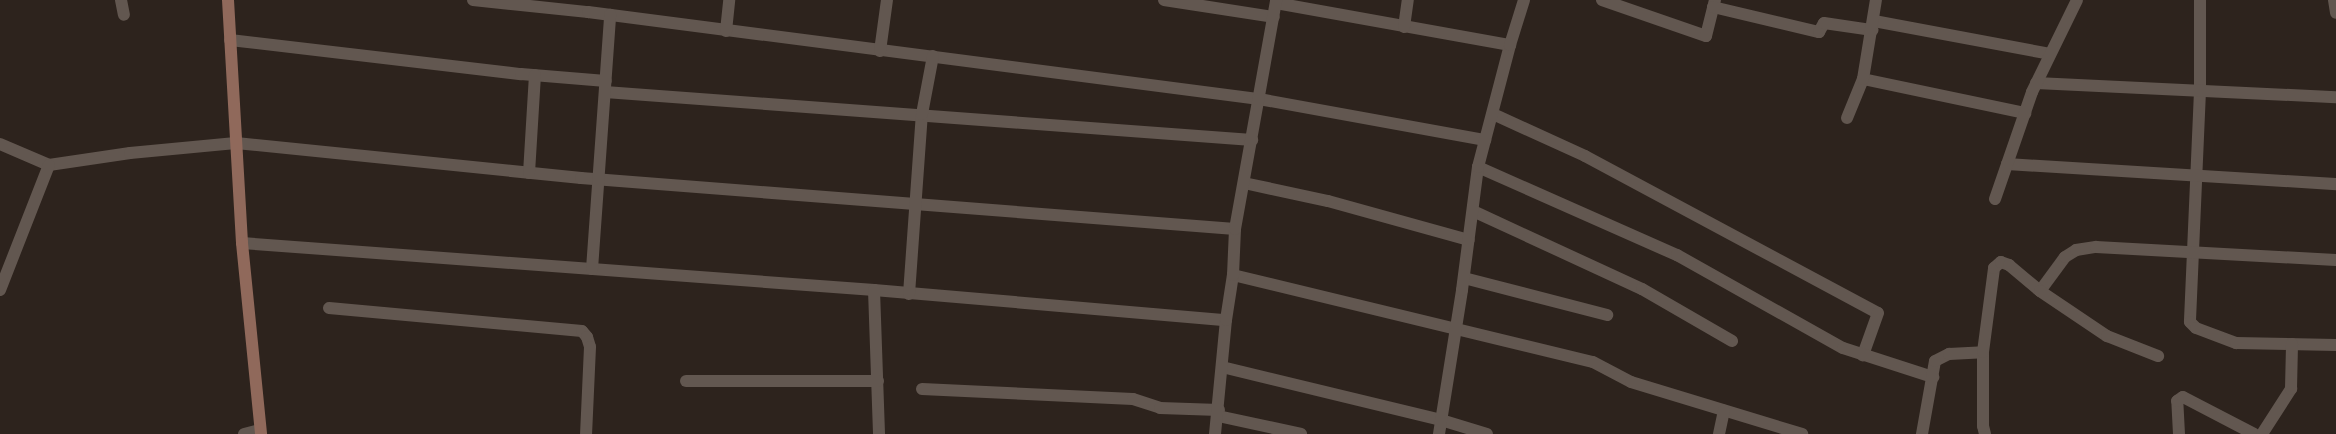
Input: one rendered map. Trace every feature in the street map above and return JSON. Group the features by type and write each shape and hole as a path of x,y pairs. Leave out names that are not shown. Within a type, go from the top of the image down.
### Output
{"street":[{"path":"121,0 124,15"},
{"path":"228,0 242,243 260,432 244,434"},
{"path":"473,0 579,6 610,15 726,31 1259,99 1485,140"},
{"path":"726,31 729,0"},
{"path":"880,51 887,0"},
{"path":"1164,0 1210,3 1274,17"},
{"path":"1404,27 1408,0"},
{"path":"1439,434 1464,278 1478,167 1510,45 1524,0"},
{"path":"1602,0 1706,36 1714,4 1819,32 1824,24 1873,25 2050,54"},
{"path":"1847,118 1863,79 1876,0"},
{"path":"1995,199 2036,83 2077,0"},
{"path":"2200,0 2200,91 2190,322 2192,326 2236,343 2336,345"},
{"path":"2334,0 2336,13"},
{"path":"1215,434 1226,320 1233,275 1236,229 1276,2 1510,45"},
{"path":"592,269 610,15"},
{"path":"230,40 535,75 606,86 922,114 1252,140"},
{"path":"909,294 922,114 933,56"},
{"path":"528,173 535,75"},
{"path":"1863,79 2024,113"},
{"path":"2036,83 2336,97"},
{"path":"1493,114 1585,156 1878,313 1863,355"},
{"path":"0,144 49,165 130,153 236,143 528,173 1236,229"},
{"path":"2007,164 2336,184"},
{"path":"0,290 49,165"},
{"path":"1478,167 1677,255 1842,348 1933,377"},
{"path":"1244,184 1328,201 1469,240"},
{"path":"1472,211 1642,289 1732,341"},
{"path":"242,243 874,290 1226,320"},
{"path":"2040,291 2065,257 2076,250 2096,247 2336,260"},
{"path":"1985,434 1983,426 1983,352 1996,264 2000,262 2009,264 2040,291 2107,336 2158,356"},
{"path":"1233,275 1456,327 1593,362 1631,382 1802,434"},
{"path":"1464,278 1607,316"},
{"path":"874,290 879,434"},
{"path":"329,308 582,331 587,337 590,347 586,434"},
{"path":"2262,434 2291,389 2292,344"},
{"path":"1922,434 1936,361 1949,354 1983,352"},
{"path":"1222,367 1441,420 1487,434"},
{"path":"686,381 878,381"},
{"path":"922,389 1133,399 1160,408 1218,413 1301,434"},
{"path":"2180,434 2177,401 2183,397 2254,434"},
{"path":"1719,434 1724,411"}]}
